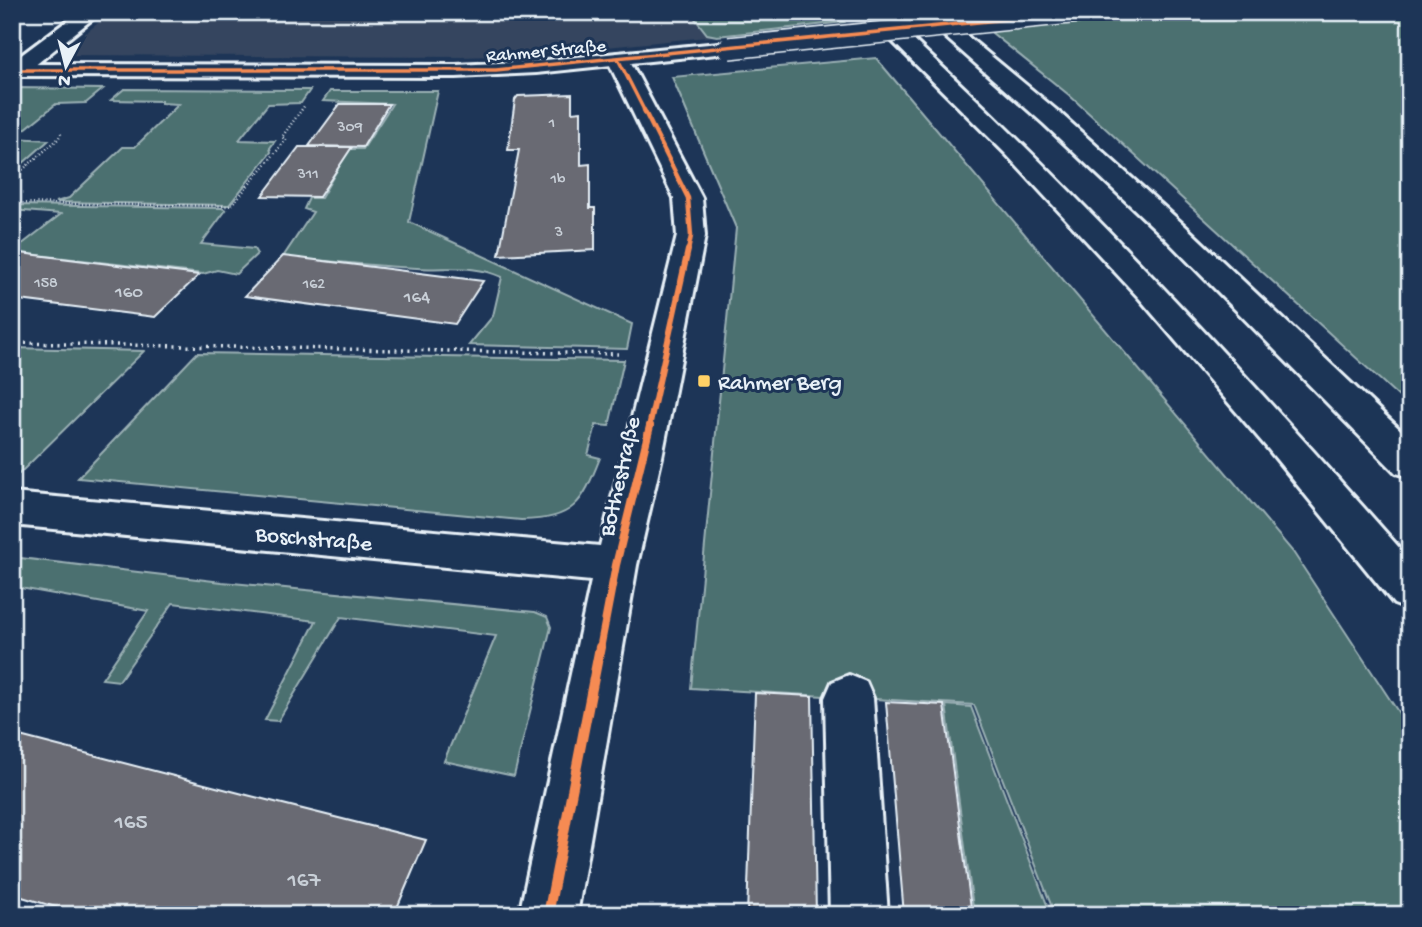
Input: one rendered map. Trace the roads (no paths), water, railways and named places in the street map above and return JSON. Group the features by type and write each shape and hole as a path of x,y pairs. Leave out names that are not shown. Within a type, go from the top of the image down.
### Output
{"main road":[{"path":"13,70 92,12"},
{"path":"872,12 1016,148 1146,287 1410,591"},
{"path":"926,12 1067,131 1152,209 1410,463"},
{"name":"Rahmer Straße","path":"13,70 456,71 618,59 1080,12"},
{"name":"Bothestraße","path":"548,915 616,565 643,457 691,236 688,198 618,59"},
{"name":"Boschstraße","path":"12,509 616,565"},
{"path":"849,698 859,915"}],"place":[{"name":"Rahmer Berg","path":"704,381"}]}
